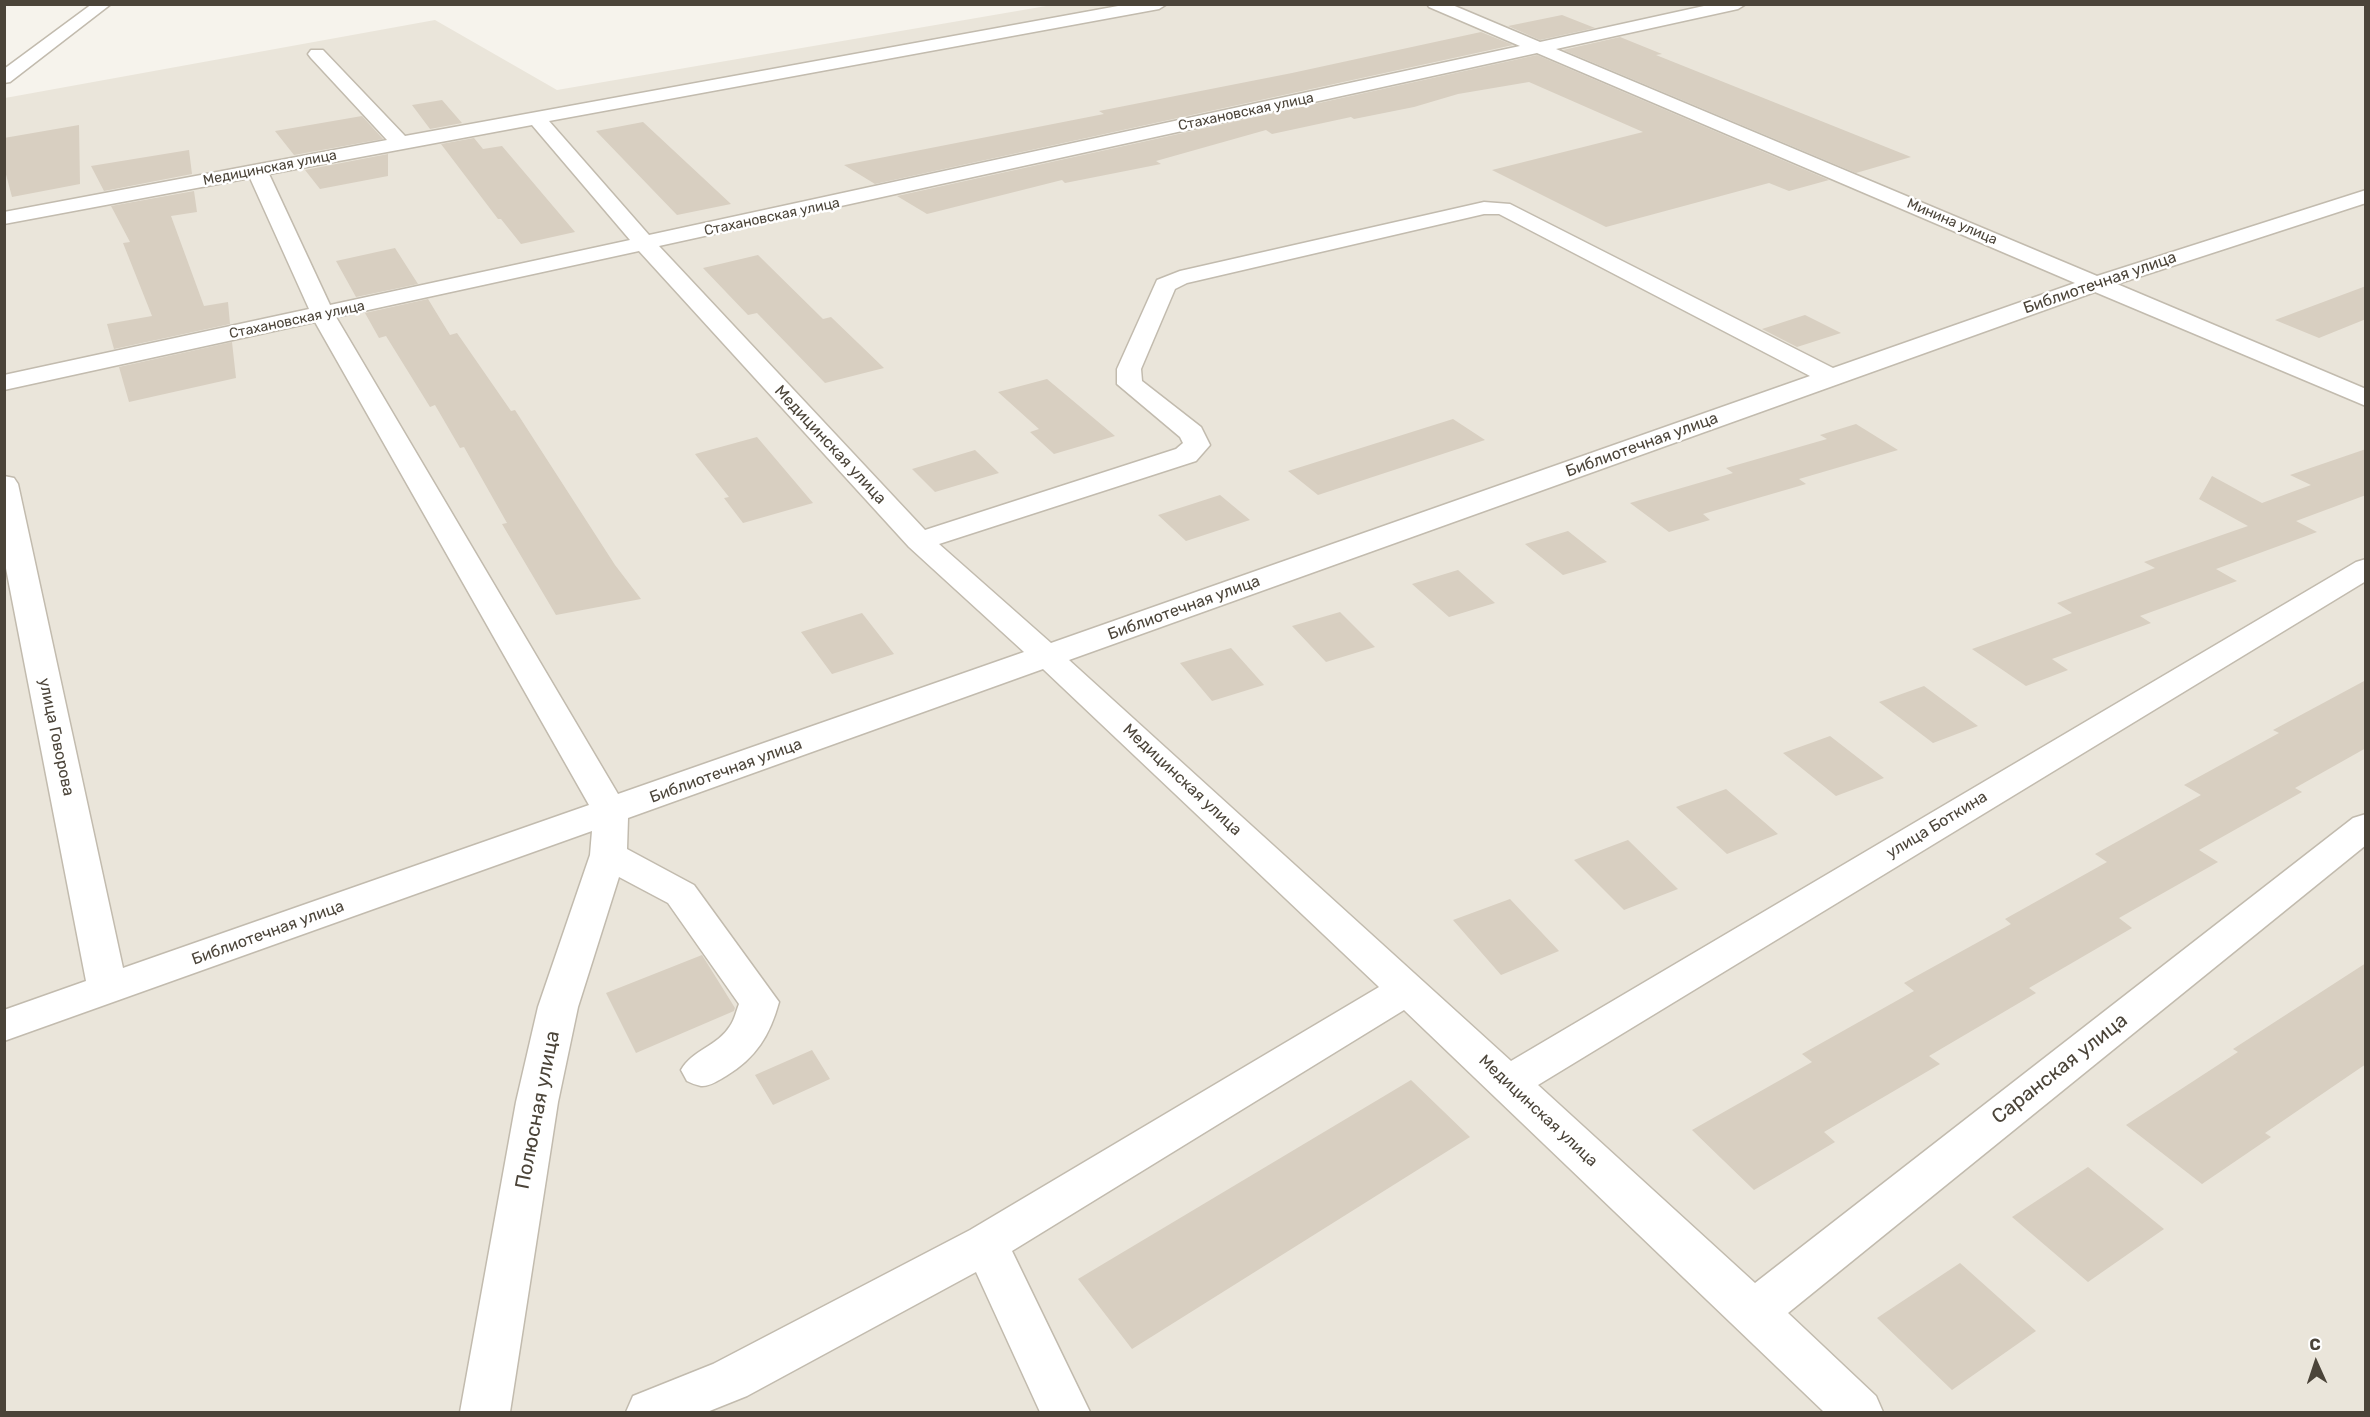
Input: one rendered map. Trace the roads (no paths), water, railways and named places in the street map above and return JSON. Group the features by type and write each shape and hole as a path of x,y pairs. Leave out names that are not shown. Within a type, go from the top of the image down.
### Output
{"street":[{"path":"11,72 103,4"},
{"name":"Медицинская улица","path":"4,218 1159,4"},
{"name":"Минина улица","path":"1435,4 2366,398"},
{"path":"1538,48 1738,4"},
{"name":"Стахановская улица","path":"4,383 646,245 1538,48"},
{"path":"317,54 401,143"},
{"name":"Медицинская улица","path":"536,118 646,245 919,541 1407,989 1754,1312 1858,1413"},
{"path":"257,171 323,315 611,812"},
{"name":"Библиотечная улица","path":"4,1026 2097,283 2366,196"},
{"path":"919,541 1186,455 1197,445 1192,434 1130,384 1129,369 1165,285 1180,278 1484,208 1503,208 1831,377"},
{"name":"улица Говорова","path":"4,484 108,990"},
{"name":"улица Боткина","path":"1508,1083 2366,568"},
{"name":"Полюсная улица","path":"485,1413 537,1102 558,1007 608,855 611,812"},
{"name":"Саранская улица","path":"1754,1312 2366,826"},
{"path":"608,855 681,894 759,1002 753,1025 735,1052 702,1070"},
{"path":"651,1413 730,1380 987,1244 1407,989"},
{"path":"987,1244 1065,1413"}]}
